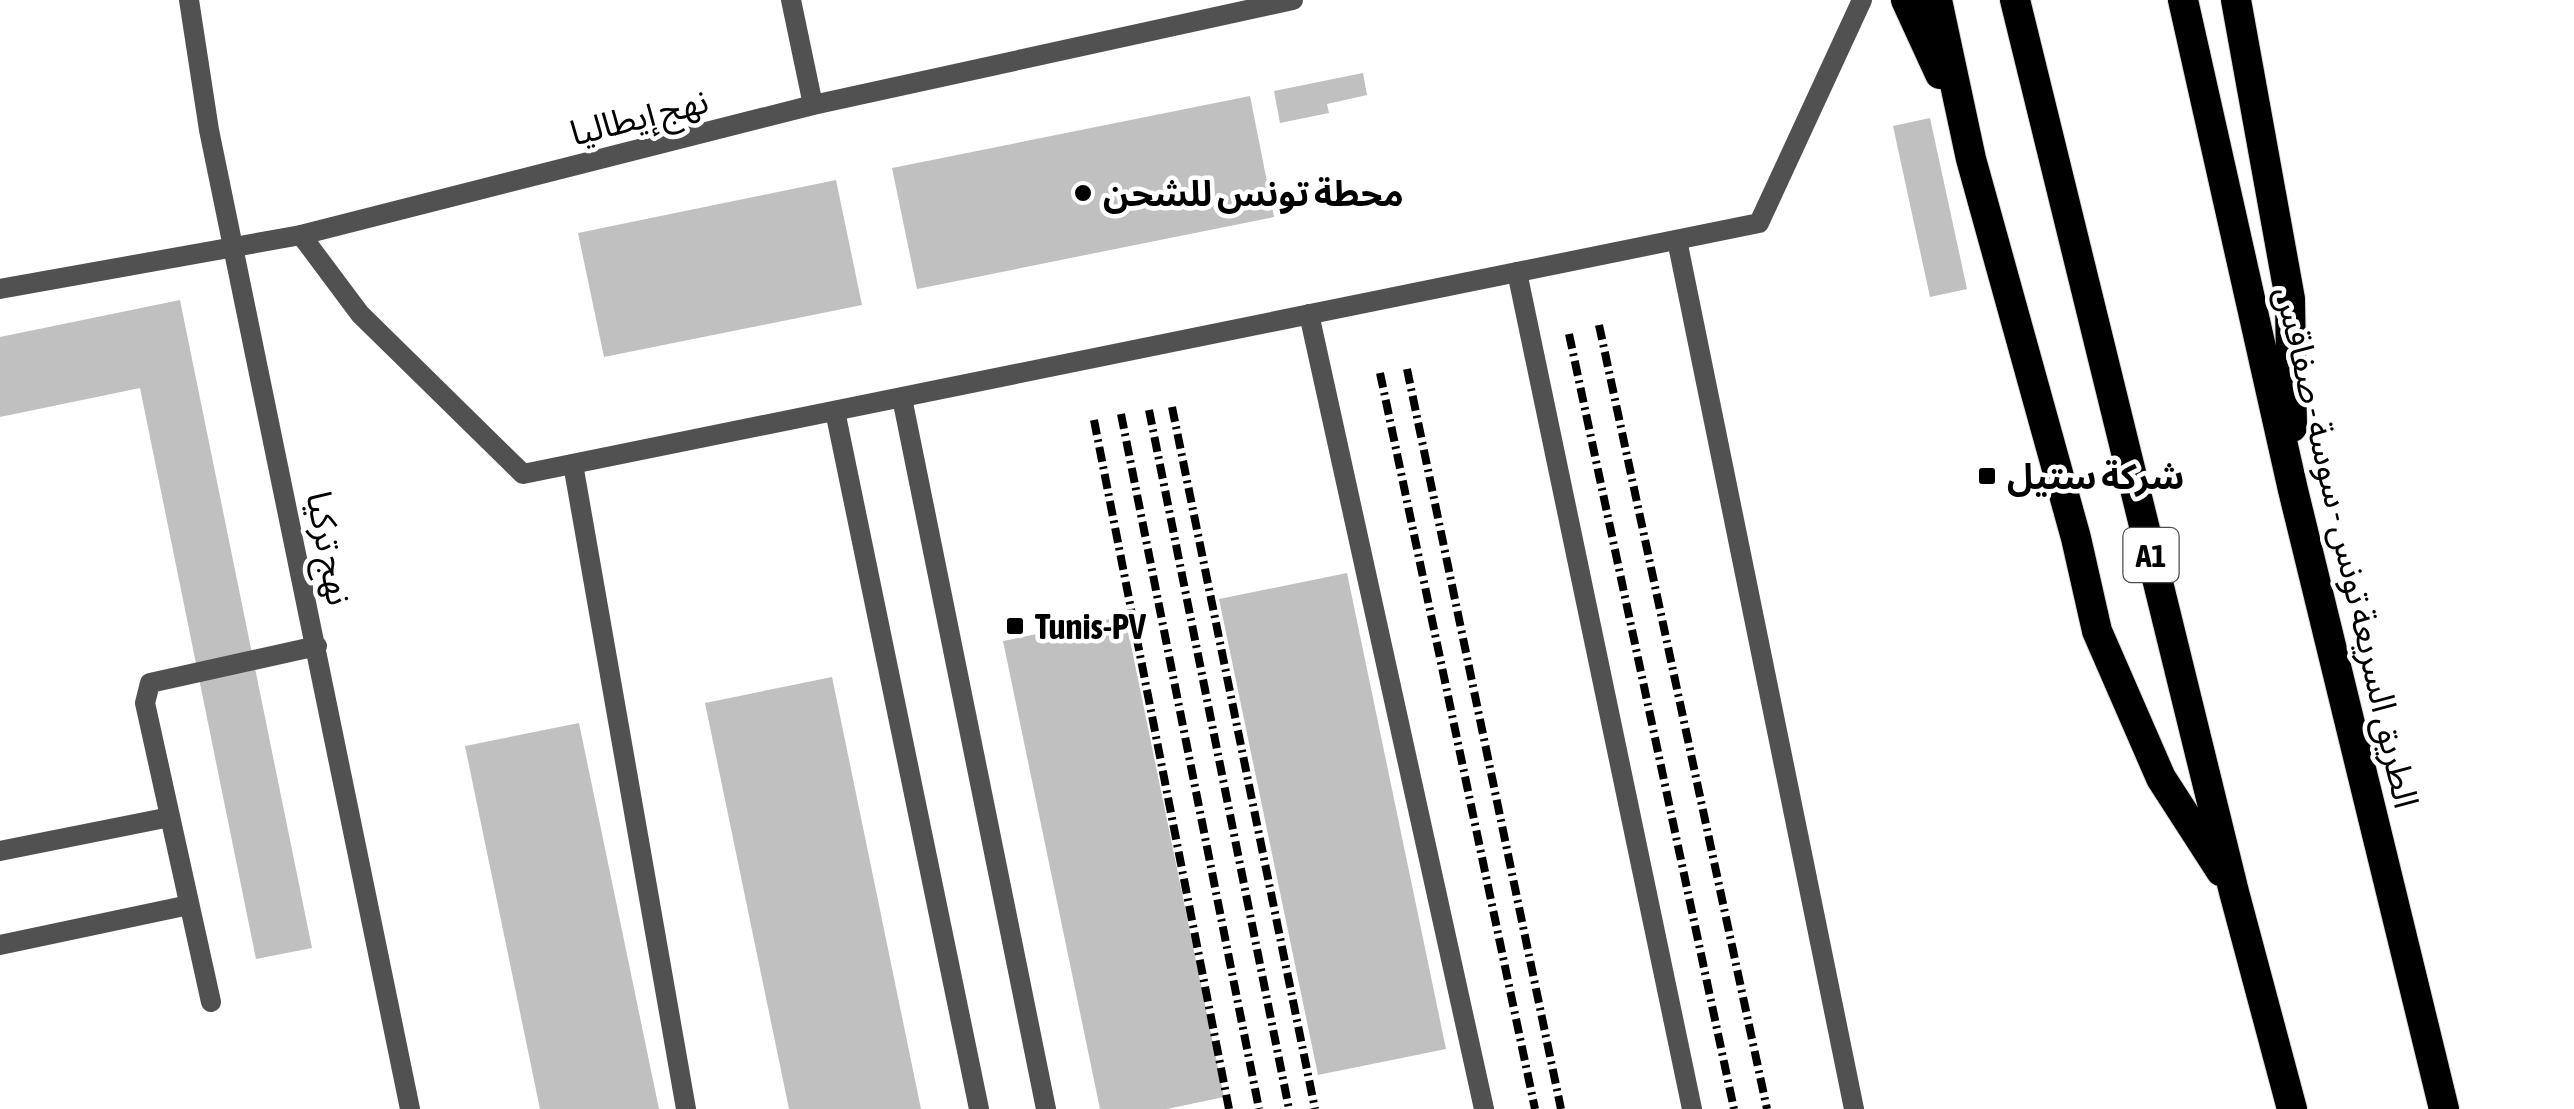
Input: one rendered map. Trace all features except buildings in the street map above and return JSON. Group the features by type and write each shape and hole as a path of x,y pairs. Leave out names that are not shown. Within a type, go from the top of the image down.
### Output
{"highway":[{"path":"1906,0 1938,68 1971,159"},
{"path":"1937,0 1971,159 2098,631 2161,778 2234,892"},
{"name":"A1","path":"2015,0 2234,892 2292,1109"},
{"name":"الطريق السريعة تونس - سوسة - صفاقس","path":"2184,0 2293,490 2444,1109"},
{"path":"2236,0 2290,299 2293,490"}],"street":[{"name":"نهج تركيا","path":"189,0 199,76 410,1109"},
{"path":"791,0 813,105"},
{"name":"نهج إيطاليا","path":"0,289 301,235 813,105 1293,0"},
{"path":"301,235 360,314 523,474 1759,223 1862,0"},
{"path":"1677,240 1854,1109"},
{"path":"1517,272 1692,1109"},
{"path":"1309,314 1484,1109"},
{"path":"902,398 1046,1109"},
{"path":"835,411 978,1109"},
{"path":"573,464 686,1109"},
{"path":"211,1002 145,702 150,683 317,646"},
{"path":"0,851 170,817"},
{"path":"0,945 190,905"}],"railway":[{"path":"1599,325 1767,1109"},
{"path":"1569,334 1734,1109"},
{"path":"1407,369 1561,1109"},
{"path":"1380,373 1535,1109"},
{"path":"1172,407 1315,1109"},
{"path":"1149,410 1289,1109"},
{"path":"1121,414 1259,1109"},
{"path":"1094,420 1229,1109"}],"place":[{"name":"محطة تونس للشحن","path":"1083,193"},
{"name":"شركة ستيل","path":"1987,476"},
{"name":"Tunis-PV","path":"1015,626"}]}
